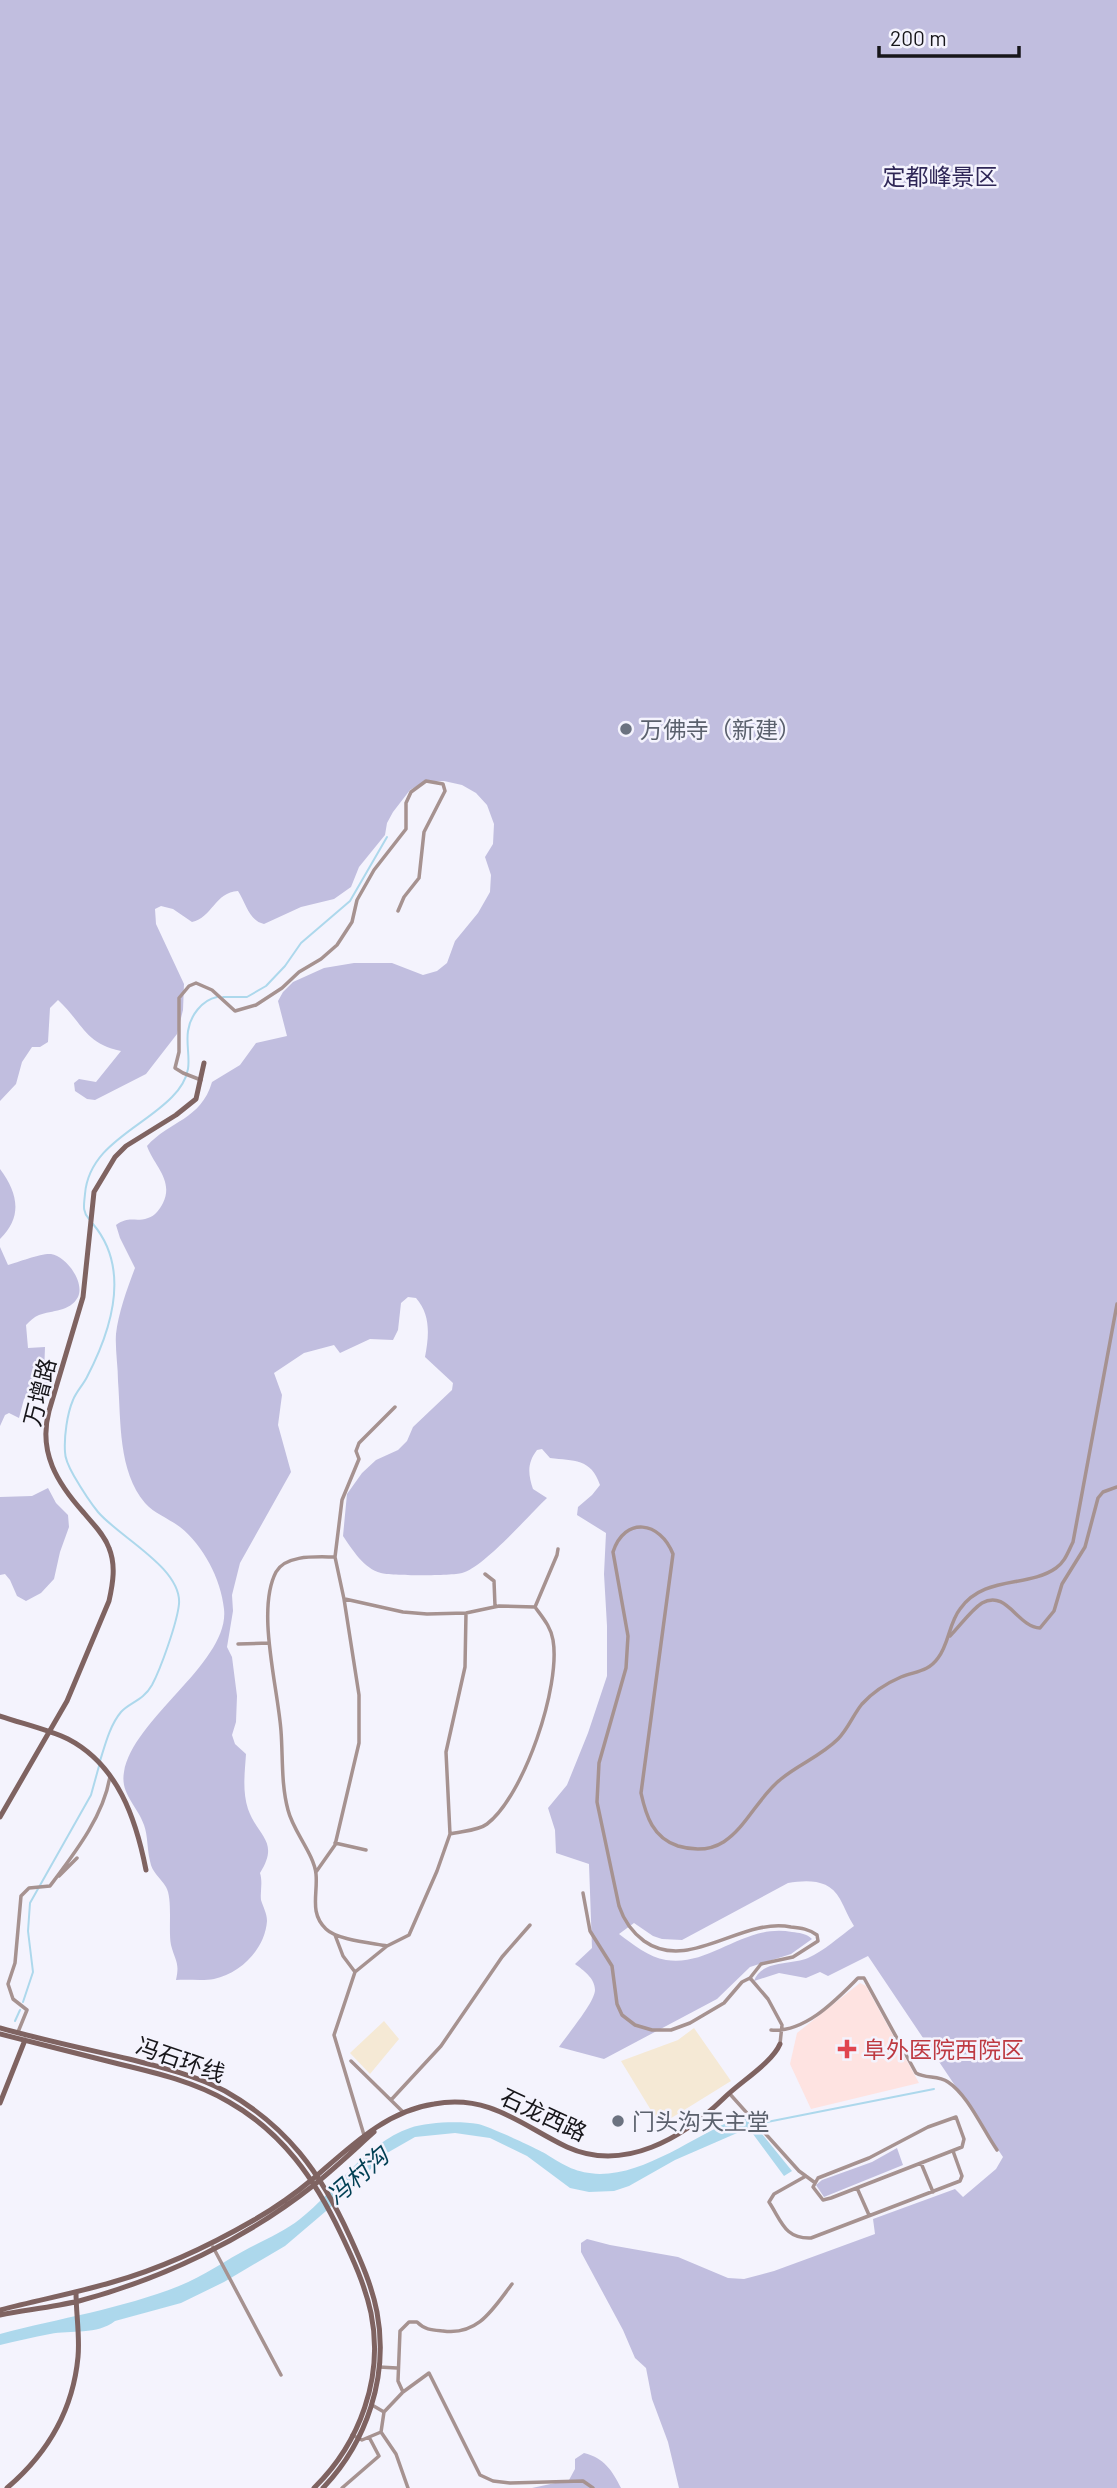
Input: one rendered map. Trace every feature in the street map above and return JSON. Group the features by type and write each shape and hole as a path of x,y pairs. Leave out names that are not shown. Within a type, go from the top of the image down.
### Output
{"main road":[{"name":"万增路","path":"0,1817 78,1677 113,1585 113,1565 109,1548 102,1534 75,1504 57,1477 45,1444 45,1427 83,1297 94,1192 114,1157 126,1146 176,1115 196,1099 204,1063"},
{"path":"0,1716 66,1738 92,1756 108,1773 133,1816 146,1870"},
{"name":"冯石环线","path":"0,2028 147,2064 211,2084 268,2120 292,2144 316,2179 321,2196 360,2276 374,2334 372,2381 355,2437 314,2488"},
{"name":"冯石环线","path":"0,2034 177,2078 218,2095 265,2126 326,2189 337,2208 372,2292 379,2326 379,2367 372,2405 341,2467 323,2488"},
{"path":"0,2103 25,2040"},
{"name":"石龙西路","path":"316,2179 364,2135 384,2123 416,2107 446,2102 481,2104 519,2119 570,2148 592,2154 617,2156 642,2151 669,2139 712,2109 736,2085 776,2055 780,2044"},
{"name":"石龙西路","path":"0,2315 76,2301 170,2270 256,2219 316,2179 384,2123"},
{"name":"石龙西路","path":"0,2310 144,2273 212,2246"},
{"path":"7,2488 42,2453 58,2426 72,2390 78,2359 76,2292"}],"street":[{"path":"201,1080 175,1068 179,1052 179,998 189,986 196,983 216,993 235,1011 256,1004 321,959 337,945 352,922 357,900 374,870 406,830 406,803 411,792 426,782 443,784 445,791 424,832 419,878 404,897 398,911"},
{"path":"583,1893 590,1931 612,1966 617,2004 622,2015 635,2025 652,2030 671,2030 690,2024 724,2003 761,1964 793,1957 818,1941 817,1935 810,1930 774,1925 746,1930 690,1950 662,1950 635,1933 625,1921 619,1906 597,1802 599,1763 626,1668 628,1636 613,1552 624,1532 636,1528 658,1531 670,1544 673,1554 641,1793 647,1818 667,1842 694,1850 719,1846 740,1829 780,1779 821,1754 840,1738 862,1705 880,1689 901,1677 924,1671 939,1658 959,1610 981,1590 1054,1570 1064,1560 1073,1542 1117,1304"},
{"path":"316,1872 335,1843 356,1762 360,1721 359,1695 335,1557 342,1500 359,1459 356,1451 359,1443 396,1407"},
{"path":"949,1637 983,1602 998,1601 1010,1606 1026,1625 1040,1628 1054,1611 1062,1584 1084,1546 1098,1498 1103,1492 1117,1488"},
{"path":"535,1607 558,1549"},
{"path":"335,1557 300,1558 280,1566 273,1581 270,1596 270,1643 281,1730 283,1780 288,1812 316,1872 314,1906 320,1921 335,1935 387,1946"},
{"path":"485,1574 494,1581 495,1606"},
{"path":"344,1599 403,1612 466,1614 495,1606 535,1607"},
{"path":"450,1834 485,1826 519,1785 545,1711 554,1675 553,1638 548,1625 535,1607"},
{"path":"364,2135 334,2035 355,1972 387,1946 403,1940 412,1930 438,1871 450,1834 446,1752 465,1667 466,1614"},
{"path":"237,1644 270,1643"},
{"path":"18,2033 27,2010 13,1999 9,1984 15,1964 21,1896 33,1887 43,1888 54,1880 107,1795 108,1773"},
{"path":"335,1843 366,1850"},
{"path":"54,1880 77,1858"},
{"path":"391,2100 441,2046 502,1958 530,1925"},
{"path":"335,1935 343,1956 355,1972"},
{"path":"750,1978 768,2000 782,2025 780,2044"},
{"path":"771,2030 782,2030 812,2019 858,1978 864,1978 916,2073 943,2079 951,2084 966,2100 997,2150"},
{"path":"351,2061 403,2112"},
{"path":"729,2093 799,2171 814,2182"},
{"path":"956,2117 964,2144 953,2151 823,2200 815,2192 814,2182 833,2171 869,2158 928,2127 956,2117"},
{"path":"806,2176 774,2194 769,2202 793,2236 811,2238 960,2181 962,2176 953,2151"},
{"path":"921,2163 933,2192"},
{"path":"858,2188 869,2216"},
{"path":"212,2246 281,2375"},
{"path":"403,2392 398,2381 397,2368 400,2331 409,2322 417,2322 424,2329 450,2332 468,2330 485,2320 512,2284"},
{"path":"379,2367 397,2368"},
{"path":"408,2488 396,2454 381,2432 384,2412 403,2392 429,2373 481,2475 493,2481 510,2483 583,2481 593,2488"},
{"path":"372,2405 384,2412"},
{"path":"355,2437 369,2437 381,2432"},
{"path":"342,2488 379,2456 369,2437"}],"shaded area":[{"name":"阜外医院西院区","path":"860,1983 866,1986 919,2083 811,2109 790,2064 797,2033"},
{"path":"384,2021 399,2039 370,2074 350,2053"},
{"path":"694,2028 731,2081 660,2125 621,2061 678,2040"}],"green space":[{"name":"定都峰景区","path":"0,0 1117,0 1117,2488 679,2488 668,2442 652,2399 646,2368 635,2358 581,2252 581,2243 587,2239 678,2257 728,2278 744,2279 774,2271 875,2234 873,2219 955,2189 963,2197 996,2169 1003,2157 868,1956 828,1976 820,1972 806,1978 779,1973 754,1981 758,1974 770,1966 814,1955 854,1926 835,1892 817,1882 788,1883 682,1940 653,1936 634,1923 619,1934 647,1953 666,1960 698,1957 743,1939 775,1931 802,1934 812,1939 791,1954 750,1967 717,1999 604,2059 559,2047 586,2010 595,1990 591,1978 575,1964 592,1948 589,1864 556,1853 555,1830 548,1808 567,1785 607,1676 604,1574 606,1533 577,1515 578,1507 600,1485 587,1465 550,1458 542,1449 537,1450 530,1464 530,1478 533,1489 547,1498 494,1551 471,1569 456,1574 396,1575 375,1571 364,1563 343,1536 347,1494 362,1473 376,1460 398,1450 407,1441 413,1427 452,1390 453,1383 425,1357 428,1326 424,1311 416,1298 408,1297 401,1303 398,1330 393,1340 370,1339 340,1353 334,1345 304,1353 274,1373 282,1395 278,1425 291,1472 240,1563 232,1595 233,1611 227,1647 232,1657 237,1696 236,1722 232,1735 235,1744 246,1754 244,1781 248,1809 268,1846 266,1862 260,1873 261,1900 267,1921 262,1941 256,1950 233,1971 214,1979 176,1980 177,1965 171,1945 168,1892 151,1865 145,1829 124,1787 124,1772 131,1752 144,1731 212,1649 222,1629 224,1609 215,1575 203,1553 180,1527 145,1503 136,1490 125,1461 116,1334 121,1309 135,1268 116,1225 125,1220 151,1217 163,1203 166,1195 165,1180 147,1146 200,1105 212,1082 240,1065 256,1043 287,1036 278,1001 293,982 324,968 354,963 392,963 423,975 437,971 447,963 455,941 478,913 490,892 491,875 485,857 493,844 494,824 487,805 476,793 462,785 444,781 424,782 410,790 393,812 385,835 359,867 351,887 334,899 301,907 264,924 251,915 238,891 224,896 204,916 192,922 173,909 161,906 155,909 156,924 184,984 183,1010 177,1034 146,1074 95,1100 87,1099 75,1091 74,1083 79,1079 96,1082 121,1051 91,1037 58,1000 50,1008 48,1042 40,1047 32,1047 22,1062 16,1084 0,1101"},
{"path":"0,1169 14,1196 15,1214 0,1239"},
{"path":"0,1247 8,1265 51,1254 63,1259 76,1277 79,1291 75,1302 60,1310 39,1315 26,1325 28,1348 45,1347 44,1374 51,1376 51,1397 38,1384 24,1399 19,1418 9,1413 5,1415 0,1426"},
{"path":"48,1488 56,1503 68,1515 69,1527 54,1579 41,1593 26,1601 17,1596 5,1574 0,1575 0,1497 32,1496"},
{"path":"897,2148 903,2165 824,2197 816,2185 822,2180 872,2162"},
{"path":"584,2453 607,2466 621,2488 532,2488 569,2480 575,2469 575,2459"}],"water":[{"name":"冯村沟","path":"740,2113 758,2129 792,2171 784,2176 753,2134 744,2130 675,2160 629,2186 614,2191 589,2192 570,2188 527,2156 490,2138 455,2133 415,2137 387,2153 339,2200 285,2246 224,2282 181,2303 115,2321 100,2328 50,2334 0,2345 0,2334 135,2301 197,2278 294,2223 313,2208 364,2156 394,2135 410,2128 425,2124 478,2124 523,2142 571,2168 600,2174 635,2168 652,2161 735,2119"}],"waterway":[{"path":"223,997 247,997 266,986 285,966 301,943 350,901 387,837"},
{"path":"89,1219 84,1210 85,1194 96,1163 106,1150 160,1108 180,1088 188,1069 191,1020 202,1005 217,997"},
{"path":"93,1224 105,1242 112,1260 114,1299 104,1339 71,1406 66,1433 66,1458 77,1481 98,1512 148,1554 171,1578 179,1604 168,1645 152,1685 145,1695 117,1717 100,1761"},
{"path":"23,2002 33,1972 28,1931 30,1903 91,1795 99,1766"},
{"path":"15,2021 20,2010"},
{"path":"760,2128 767,2122 934,2089"}],"place":[{"name":"万佛寺（新建）","path":"626,729"},
{"name":"阜外医院西院区","path":"847,2049"},
{"name":"门头沟天主堂","path":"618,2121"}]}
